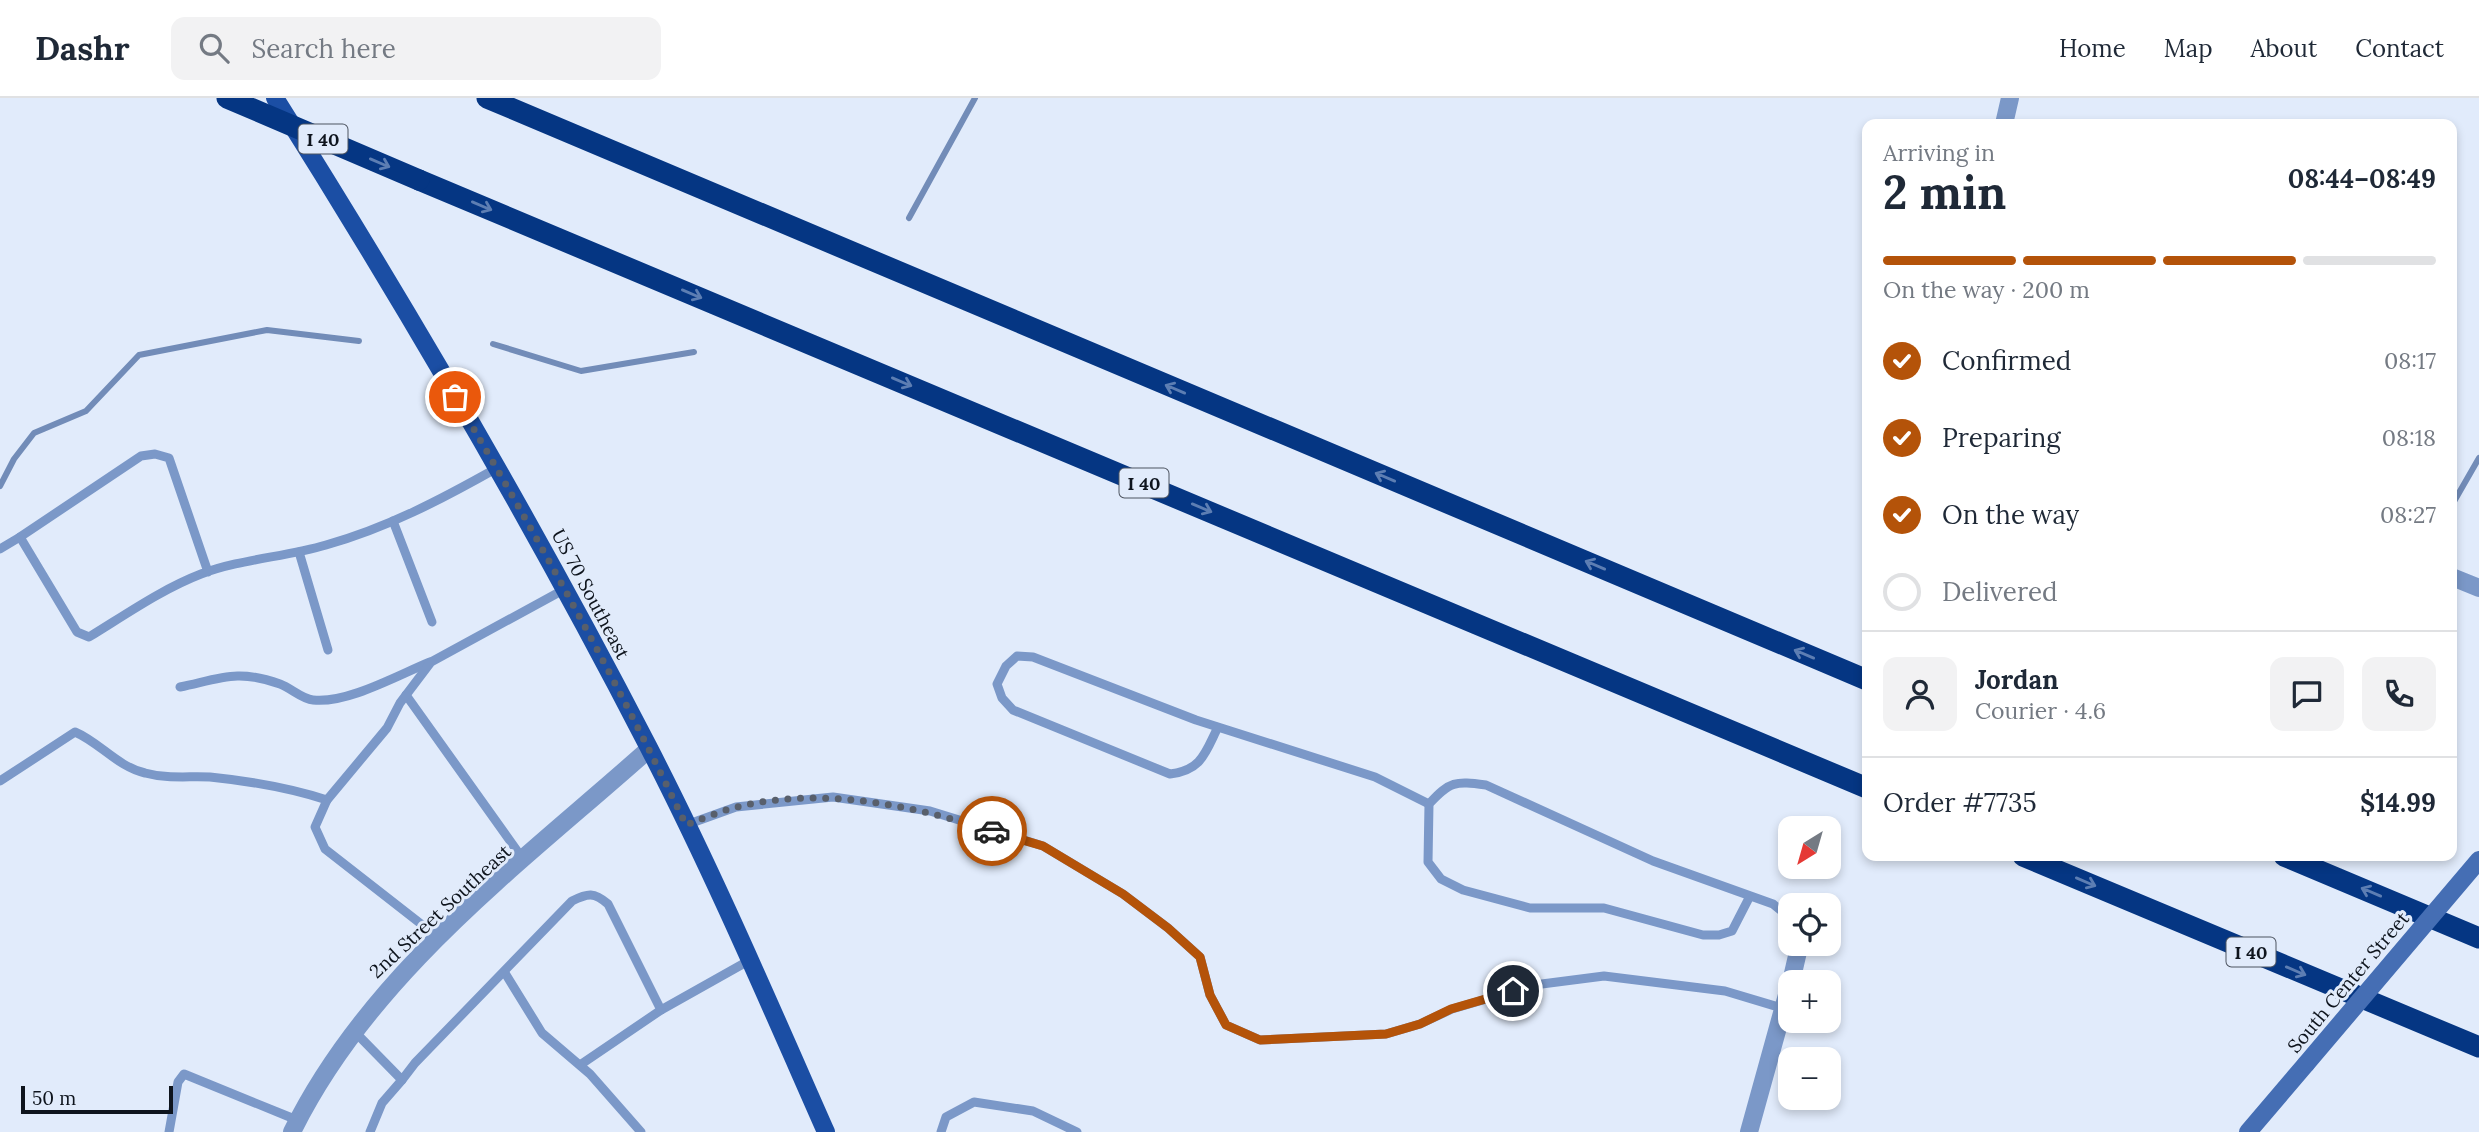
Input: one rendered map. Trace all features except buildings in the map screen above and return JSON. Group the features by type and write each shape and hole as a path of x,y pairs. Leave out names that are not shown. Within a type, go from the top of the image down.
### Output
{"highway":[{"name":"I 40","path":"227,98 1862,786"},
{"path":"487,98 1862,678"},
{"name":"I 40","path":"2035,861 2479,1047"},
{"path":"2296,861 2479,938"}],"main road":[{"name":"US 70 Southeast","path":"275,98 338,198 565,589 686,825 750,960 826,1132"}],"street":[{"path":"2005,119 2010,98"},
{"path":"2457,579 2479,588"},
{"name":"2nd Street Southeast","path":"295,1126 307,1100 374,1004 439,937 649,749"},
{"name":"South Center Street","path":"2248,1132 2479,860"},
{"path":"1749,1132 1778,1033"}],"lane":[{"path":"0,549 141,456 155,454 169,458 208,572"},
{"path":"20,537 77,632 84,637 180,584 208,572 299,552 393,520 434,503 497,468"},
{"path":"393,520 432,622"},
{"path":"299,552 328,650"},
{"path":"180,687 244,674 289,687 311,700 330,700 350,695 431,662 565,589"},
{"path":"1218,727 1201,761 1188,772 1170,774 1013,710 1002,698 997,684 1006,666 1017,656 1033,657 1218,727 1349,768 1429,804"},
{"path":"431,662 406,695 387,728 327,800 316,827 325,849 439,937"},
{"path":"406,695 524,860"},
{"path":"0,781 75,732 108,755 142,773 171,778 218,778 306,793 327,800"},
{"path":"1750,896 1732,931 1720,935 1703,935 1604,908 1530,908 1462,890 1441,878 1428,862 1429,804 1442,790 1457,781 1486,785 1653,861 1773,904 1778,908"},
{"path":"686,825 736,807 833,797 930,811 1043,846 1123,894 1168,928 1200,957 1210,995 1226,1025 1260,1040 1386,1034 1420,1024 1451,1009 1534,985 1604,976 1659,980 1725,991 1778,1007"},
{"path":"370,1132 382,1103 415,1063 572,901 587,893 598,895 608,904 661,1010"},
{"path":"580,1065 661,1010 750,960"},
{"path":"505,973 542,1032 580,1065 641,1132"},
{"path":"354,1031 402,1080"},
{"path":"169,1132 178,1082 184,1074 295,1126"},
{"path":"941,1132 946,1117 974,1102 1033,1111 1077,1132"}],"waterway":[{"path":"909,218 975,98"},
{"path":"0,486 14,459 34,433 86,411 139,355 267,330 359,341"},
{"path":"493,344 581,371 694,352"},
{"path":"2457,496 2479,458"}],"way so far":[{"path":"455,397 533,531 649,749 686,825 736,807 833,797 930,811 992,831"}],"route":[{"path":"992,831 1043,846 1123,894 1168,928 1200,957 1210,995 1226,1025 1260,1040 1386,1034 1420,1024 1451,1009 1513,991"}]}
